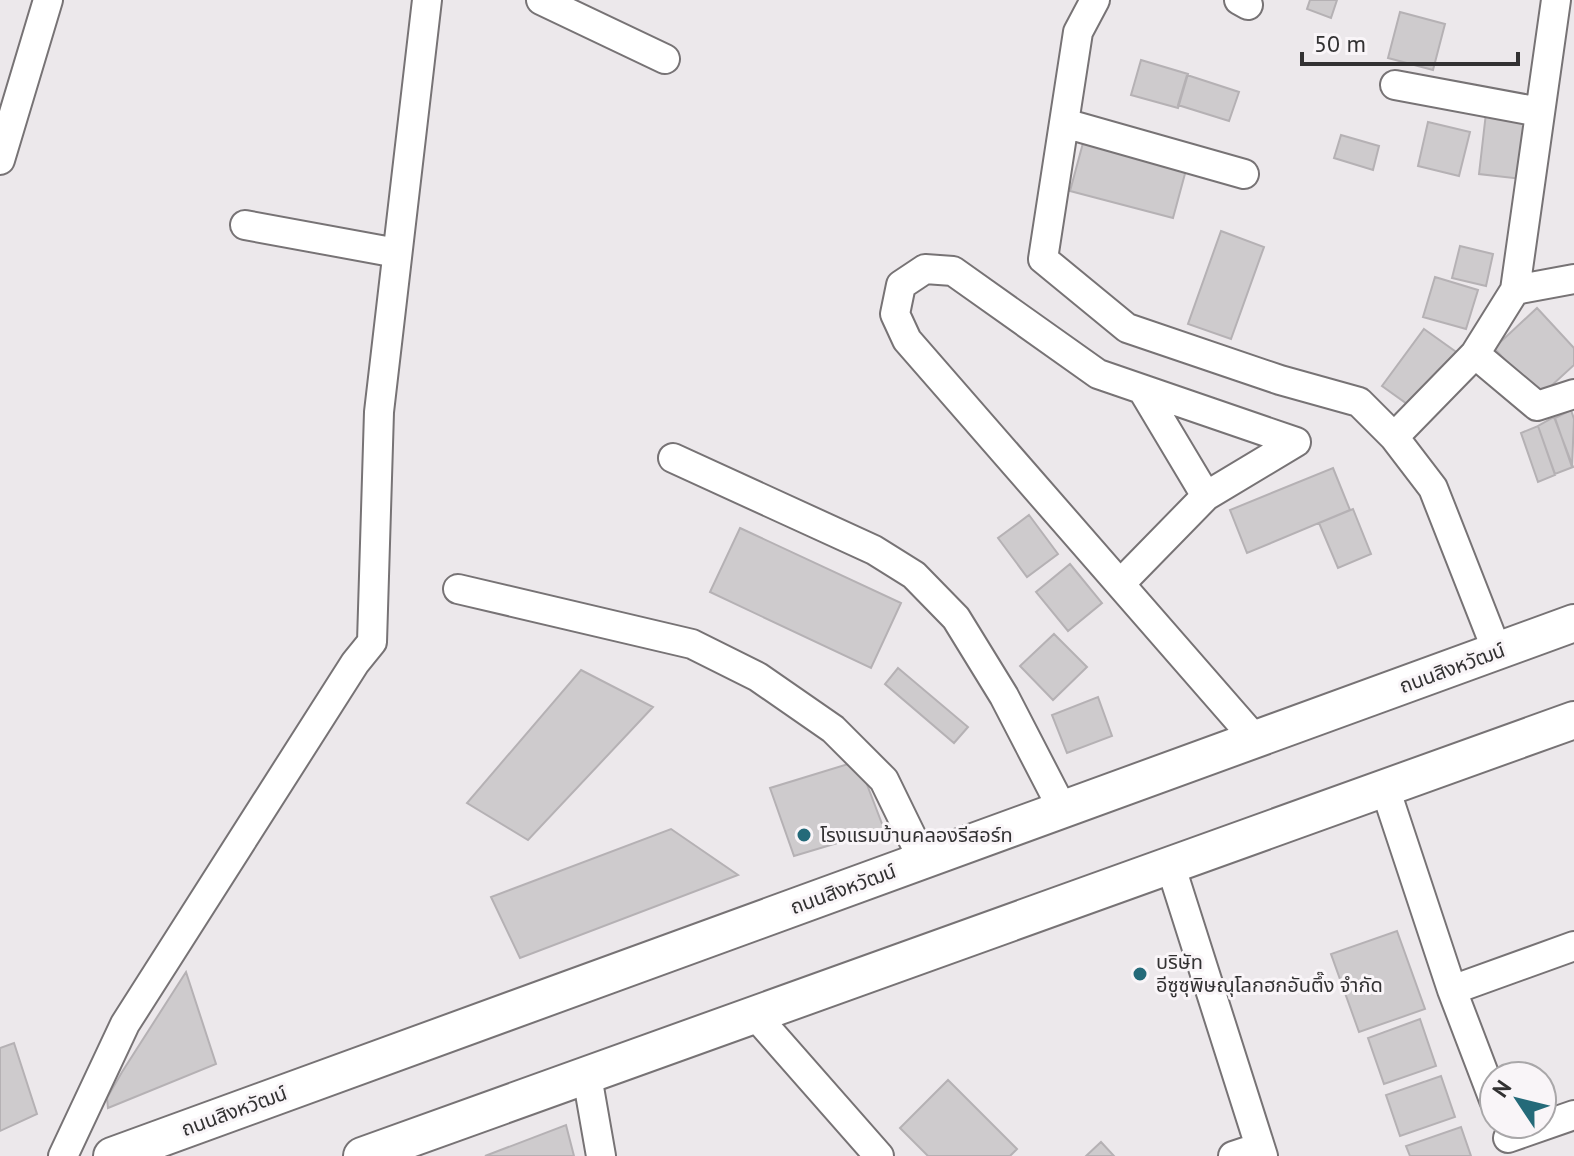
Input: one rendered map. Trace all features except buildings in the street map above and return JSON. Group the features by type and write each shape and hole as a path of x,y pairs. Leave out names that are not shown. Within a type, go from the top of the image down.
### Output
{"main road":[{"name":"ถนนสิงหวัฒน์","path":"112,1156 1574,623"},
{"path":"362,1156 1574,720"}],"street":[{"path":"0,160 48,0"},
{"path":"63,1156 125,1024 355,663 372,642 379,412 427,0"},
{"path":"541,0 665,59"},
{"path":"1095,0 1078,32 1043,259 1127,328 1280,380 1359,402 1394,437 1433,488 1497,651"},
{"path":"1394,437 1475,354 1515,290 1556,0"},
{"path":"1395,85 1540,112"},
{"path":"1064,123 1244,174"},
{"path":"245,225 397,253"},
{"path":"1120,584 1206,496 1296,442 1098,374 953,271 925,269 901,285 895,314 907,340 1256,740"},
{"path":"1515,290 1574,279"},
{"path":"1475,354 1537,406 1574,394"},
{"path":"1142,389 1206,496"},
{"path":"673,458 874,550 914,575 956,618 1004,696 1063,810"},
{"path":"458,589 692,644 758,677 833,729 884,780 923,860"},
{"path":"1385,788 1452,990 1479,1060"},
{"path":"1170,864 1262,1151 1233,1156"},
{"path":"1452,990 1574,946"},
{"path":"755,1015 879,1156"},
{"path":"587,1076 601,1156"}],"place":[{"name":"โรงแรมบ้านคลองรีสอร์ท","path":"804,835"},
{"name":"บริษัท อีซูซุพิษณุโลกฮกอันตึ๊ง จำกัด","path":"1140,974"}]}
